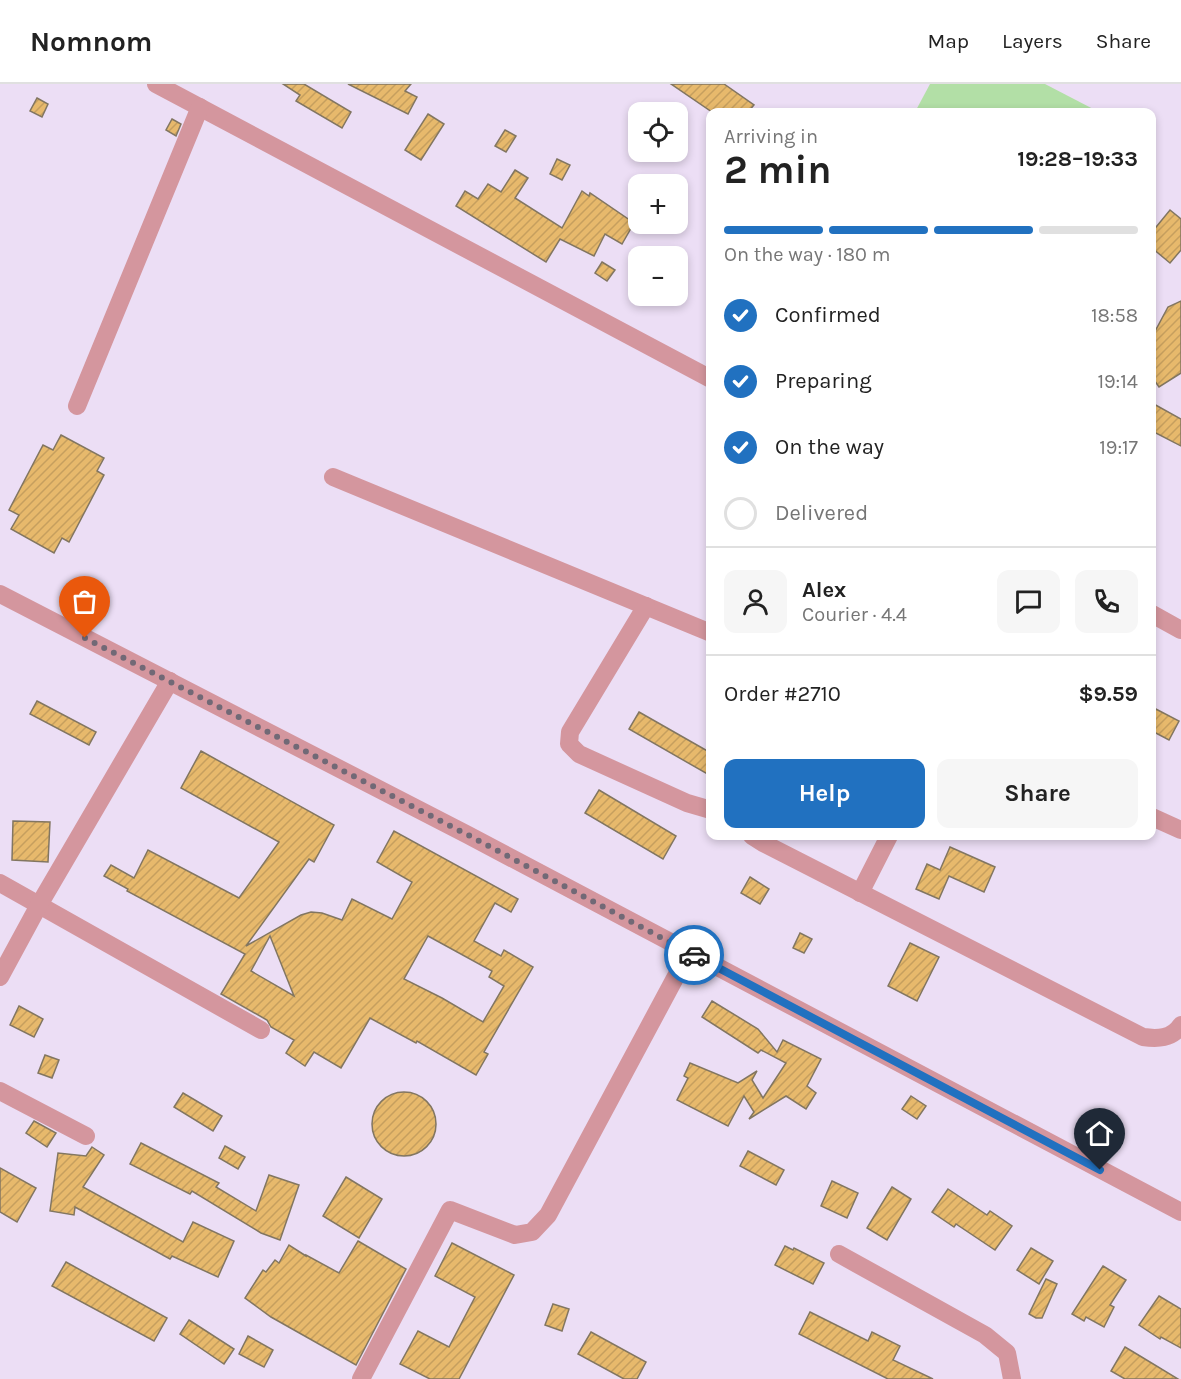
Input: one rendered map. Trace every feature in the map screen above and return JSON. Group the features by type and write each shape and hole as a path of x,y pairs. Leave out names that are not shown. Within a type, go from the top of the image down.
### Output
{"street":[{"path":"156,84 706,376"},
{"path":"77,406 200,107"},
{"path":"333,477 706,631"},
{"path":"0,594 689,952 1181,1212"},
{"path":"646,606 570,732 569,744 579,754 687,803 706,809"},
{"path":"1156,616 1181,630"},
{"path":"0,978 39,905 170,681"},
{"path":"1156,819 1181,830"},
{"path":"760,840 1143,1037 1161,1039 1178,1031 1181,1025"},
{"path":"860,893 887,840"},
{"path":"0,883 261,1030"},
{"path":"361,1379 450,1210 515,1235 532,1232 548,1215 689,952"},
{"path":"0,1091 86,1136"},
{"path":"839,1254 985,1335 1006,1353 1012,1379"}],"green space":[{"path":"930,84 1045,84 1091,108 917,108"}],"building":[{"path":"283,84 304,84 351,112 342,128 296,101 300,95"},
{"path":"348,84 411,84 405,91 417,97 408,114"},
{"path":"671,84 724,84 754,105 751,108 706,108"},
{"path":"37,98 48,104 42,117 30,111"},
{"path":"428,114 444,124 421,160 405,150"},
{"path":"172,119 181,124 176,136 166,130"},
{"path":"505,130 516,136 506,152 495,146"},
{"path":"557,159 570,165 562,180 550,174"},
{"path":"515,170 528,178 515,198 562,228 582,191 589,196 590,193 628,219 628,234 622,244 605,234 594,256 560,239 546,262 456,206 465,191 478,199 488,184 501,192"},
{"path":"1170,210 1181,219 1181,250 1170,263 1156,251 1156,227"},
{"path":"602,262 615,270 607,281 595,273"},
{"path":"1181,301 1181,373 1159,387 1156,383 1156,330 1168,307"},
{"path":"1156,405 1181,419 1181,446 1156,433"},
{"path":"61,435 104,458 97,471 104,475 69,542 62,538 54,553 11,529 19,515 9,510 43,445 53,450"},
{"path":"37,701 96,732 89,745 30,714"},
{"path":"1156,709 1179,721 1169,740 1156,733"},
{"path":"639,712 706,750 706,773 629,729"},
{"path":"201,751 334,825 314,862 309,859 246,946 301,915 311,912 342,920 352,899 392,919 412,882 377,862 394,831 518,899 511,912 495,903 474,941 501,956 504,950 533,967 484,1052 488,1054 476,1075 417,1041 416,1043 370,1018 341,1068 314,1052 305,1066 286,1053 294,1040 271,1027 267,1020 221,994 245,954 127,891 128,889 104,876 111,865 134,878 148,850 239,898 279,842 181,788","holes":["270,936 294,996 251,971","428,936 492,971 489,977 504,986 483,1022 404,979"]},
{"path":"599,790 676,836 663,859 585,813"},
{"path":"13,821 50,822 48,862 12,860"},
{"path":"950,847 995,867 984,892 949,876 939,899 916,889 927,864 940,870"},
{"path":"750,877 769,889 760,904 741,893"},
{"path":"800,933 812,939 804,953 793,948"},
{"path":"910,943 939,957 917,1001 888,986"},
{"path":"712,1001 758,1029 777,1052 783,1040 821,1059 807,1086 816,1093 806,1109 786,1096 749,1119 754,1112 744,1096 728,1126 677,1100 688,1078 684,1076 690,1063 738,1083 757,1071 752,1080 763,1098 786,1063 761,1050 758,1053 702,1017"},
{"path":"19,1006 43,1019 34,1037 10,1025"},
{"path":"45,1055 59,1060 52,1078 38,1073"},
{"path":"398,1092 410,1092 427,1101 434,1112 436,1124 434,1136 427,1147 410,1156 398,1156 386,1151 377,1142 372,1130 372,1118 377,1106 386,1097"},
{"path":"183,1093 222,1116 213,1131 174,1107"},
{"path":"911,1096 926,1106 917,1119 902,1109"},
{"path":"34,1121 56,1133 47,1147 26,1133"},
{"path":"141,1143 219,1183 216,1187 256,1211 269,1175 299,1185 280,1240 261,1233 192,1191 190,1194 130,1164"},
{"path":"225,1146 245,1157 238,1169 219,1158"},
{"path":"92,1147 104,1155 83,1187 183,1242 193,1222 234,1241 218,1277 172,1256 170,1259 75,1207 74,1215 50,1211 58,1153 86,1156"},
{"path":"748,1151 784,1170 776,1185 740,1166"},
{"path":"0,1168 36,1188 17,1222 0,1212"},
{"path":"346,1177 382,1199 359,1238 323,1216"},
{"path":"832,1181 858,1193 847,1218 821,1206"},
{"path":"892,1187 911,1199 887,1240 867,1228"},
{"path":"948,1189 987,1215 990,1211 1012,1226 995,1250 956,1224 954,1227 932,1212"},
{"path":"358,1241 406,1269 356,1365 271,1317 245,1298 263,1270 266,1272 275,1260 279,1263 289,1245 339,1273"},
{"path":"452,1243 514,1275 459,1379 430,1379 400,1364 418,1331 449,1347 475,1297 435,1276"},
{"path":"785,1246 824,1263 813,1284 775,1265"},
{"path":"1031,1248 1053,1261 1039,1284 1017,1270"},
{"path":"66,1262 167,1318 154,1341 52,1286"},
{"path":"1103,1266 1126,1280 1110,1305 1114,1307 1104,1327 1086,1317 1084,1321 1072,1314"},
{"path":"1046,1279 1057,1284 1042,1318 1036,1318 1029,1314"},
{"path":"1159,1296 1181,1309 1181,1348 1161,1337 1160,1339 1139,1325"},
{"path":"553,1304 569,1309 562,1331 545,1325"},
{"path":"810,1312 868,1341 872,1332 900,1346 893,1360 933,1379 888,1379 799,1334"},
{"path":"189,1320 234,1349 224,1364 180,1334"},
{"path":"591,1332 646,1362 637,1379 624,1379 578,1354"},
{"path":"248,1336 273,1350 264,1367 239,1354"},
{"path":"1125,1347 1178,1379 1125,1379 1111,1371"}],"way so far":[{"path":"85,638 468,835 694,955"}],"route":[{"path":"694,955 1100,1170"}]}
